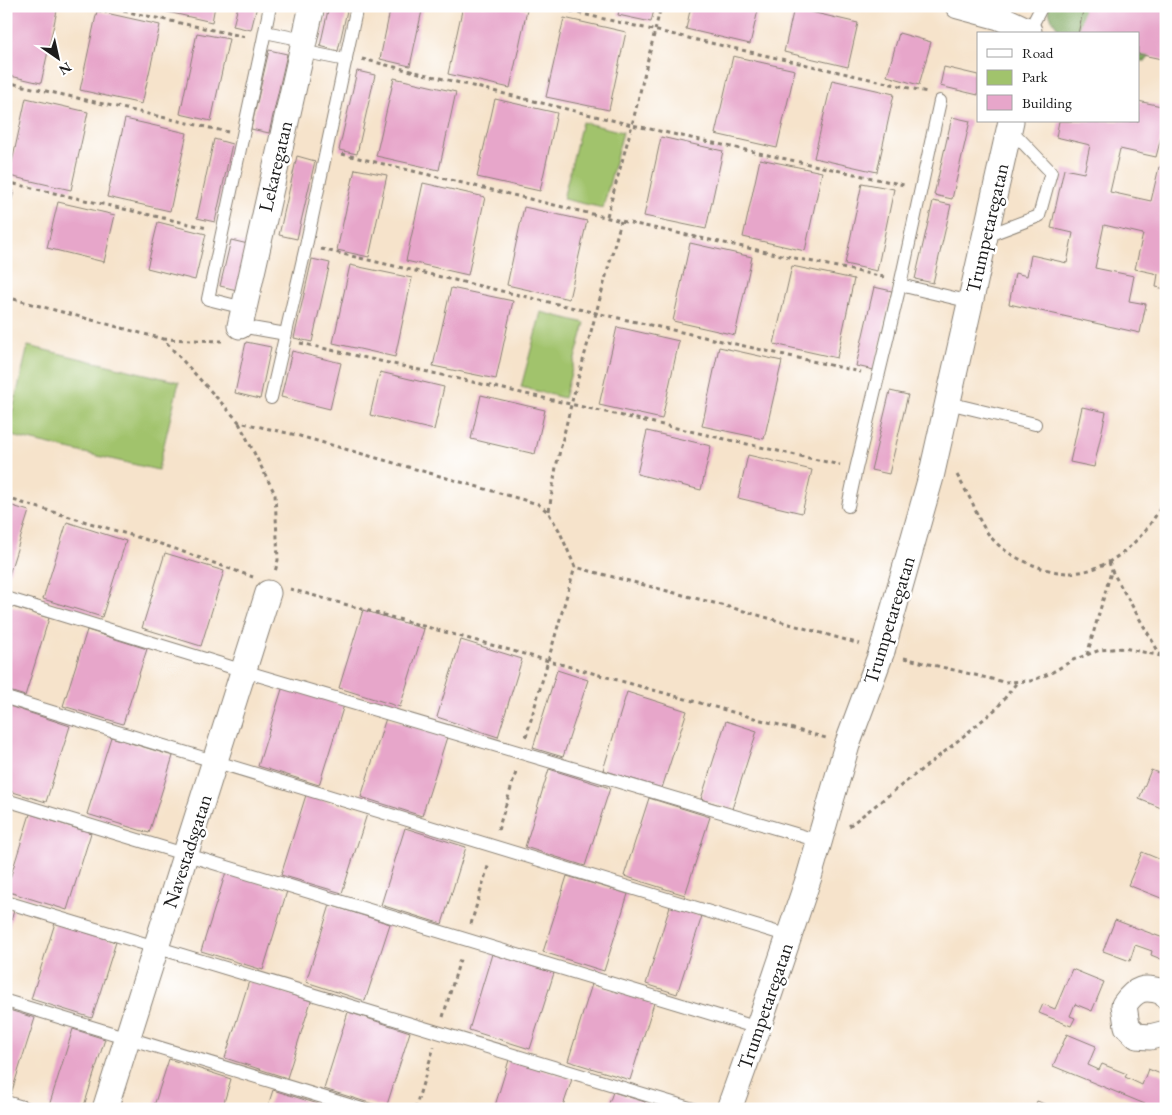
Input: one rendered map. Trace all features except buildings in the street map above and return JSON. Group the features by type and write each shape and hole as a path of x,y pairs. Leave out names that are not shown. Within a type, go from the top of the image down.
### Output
{"street":[{"name":"Lekaregatan","path":"242,317 312,6"},
{"path":"958,6 999,17 1029,32"},
{"name":"Trumpetaregatan","path":"729,1109 809,877 848,744 882,651 935,458 1011,125"},
{"name":"Navestadsgatan","path":"105,1109 270,588"},
{"path":"1166,996 1163,992 1151,988 1140,990 1131,995 1124,1005 1127,1026 1137,1036 1150,1037 1166,1033"}],"lane":[{"path":"270,6 208,298 242,317 286,337"},
{"path":"271,398 327,151 357,6"},
{"path":"1029,32 1042,6"},
{"path":"264,36 346,58"},
{"path":"848,506 901,283 940,100"},
{"path":"986,236 1040,216 1051,172 1011,125"},
{"path":"901,283 971,302"},
{"path":"948,403 1035,424"},
{"path":"6,598 244,671 819,841"},
{"path":"6,698 789,936"},
{"path":"6,800 758,1028"},
{"path":"6,902 693,1109"},
{"path":"6,1001 362,1109"},
{"path":"6,1102 30,1109"}],"path":[{"path":"100,6 264,36"},
{"path":"548,6 928,93 940,100"},
{"path":"607,217 661,6"},
{"path":"346,58 632,125 921,189"},
{"path":"6,82 243,135"},
{"path":"327,151 621,221 901,283"},
{"path":"6,182 222,231"},
{"path":"548,512 556,467 571,405 621,221"},
{"path":"306,246 878,376"},
{"path":"6,297 163,339 230,341 242,317"},
{"path":"286,337 571,405 856,469"},
{"path":"163,339 239,422 275,494 278,560 270,588"},
{"path":"239,422 296,435 538,504 548,512 559,530 575,567 733,608 882,651 1004,682 1031,681 1051,673 1074,660 1100,650 1124,648 1166,657"},
{"path":"935,458 950,462 982,524 1005,551 1024,562 1066,573 1083,571 1104,565 1129,548 1148,528 1161,508 1166,496"},
{"path":"6,498 164,545 270,588 848,744"},
{"path":"1109,562 1112,571 1161,656"},
{"path":"1087,655 1112,571"},
{"path":"848,827 948,750 997,708 1018,681"}],"green space":[{"path":"1047,6 1166,6 1166,36 1146,61 1140,61 1140,32 1061,32 1052,20"},
{"path":"582,122 623,132 603,208 563,199"},
{"path":"541,312 585,323 564,398 521,387"},
{"path":"28,346 179,382 158,470 7,435"}]}
